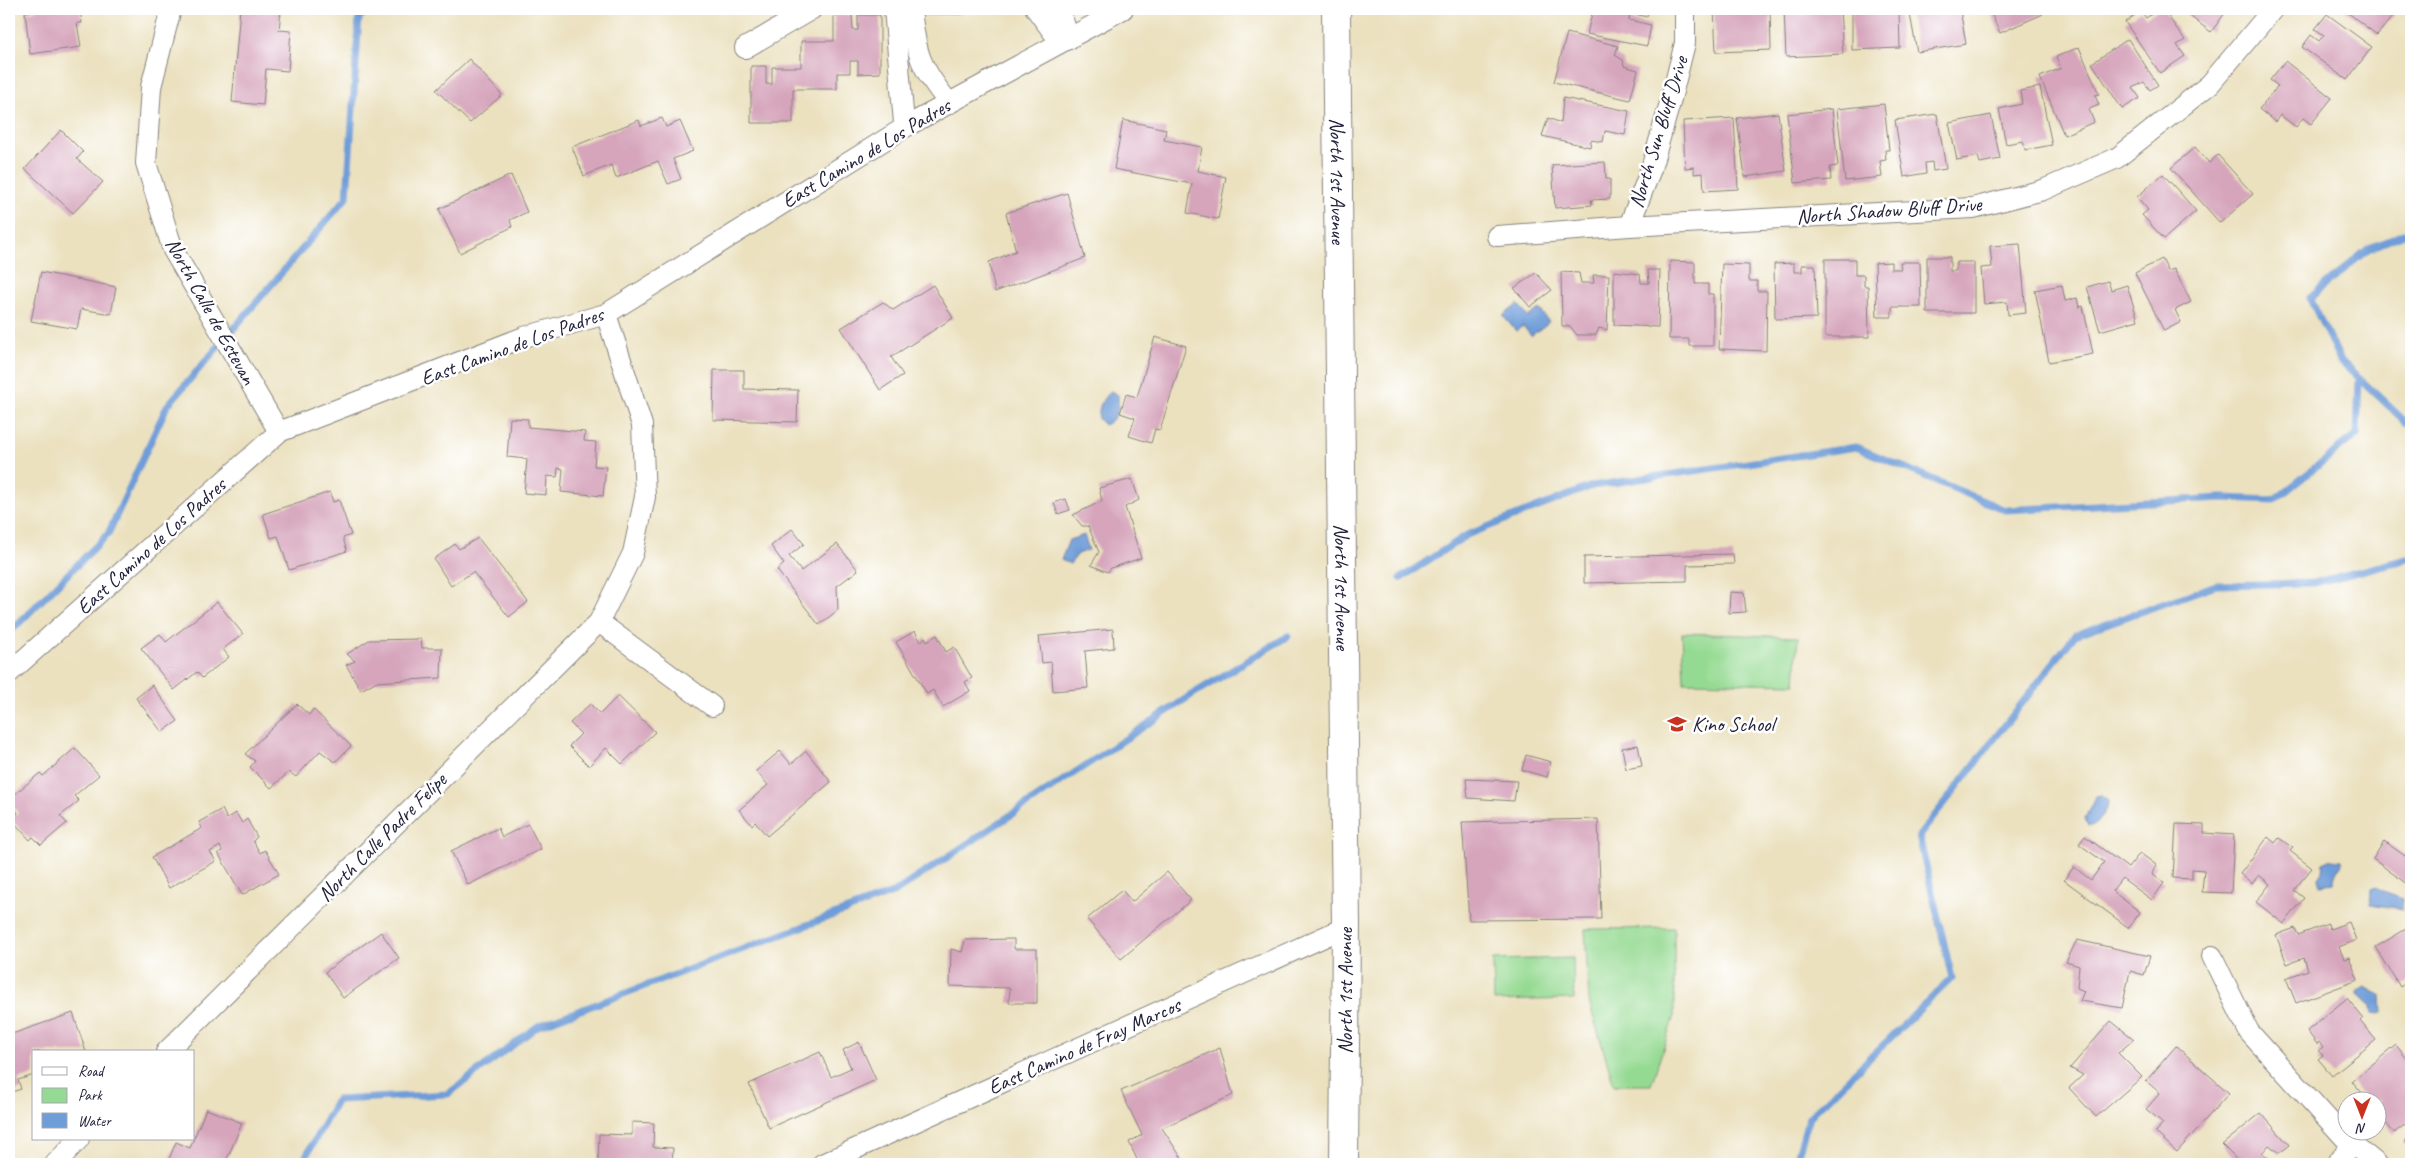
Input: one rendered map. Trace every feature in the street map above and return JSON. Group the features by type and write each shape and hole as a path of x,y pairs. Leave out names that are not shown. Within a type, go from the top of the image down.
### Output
{"main road":[{"name":"North 1st Avenue","path":"1336,9 1346,927 1344,1164"}],"street":[{"name":"North Calle de Estevan","path":"171,9 151,87 146,163 173,250 279,432"},
{"path":"745,48 812,9"},
{"path":"894,9 904,123 907,126"},
{"path":"911,9 915,46 928,76 949,103"},
{"path":"1036,9 1053,32 1068,38"},
{"path":"1056,9 1068,38"},
{"name":"East Camino de Los Padres","path":"9,673 279,432 524,337 606,314 907,126 1123,9"},
{"name":"North Sun Bluff Drive","path":"1629,226 1651,169 1670,103 1685,42 1685,9"},
{"name":"North Shadow Bluff Drive","path":"1497,236 1629,226 1973,208 2043,190 2117,158 2210,84 2273,9"},
{"name":"North Calle Padre Felipe","path":"168,1050 599,622 633,553 644,498 642,425 606,314"},
{"path":"599,622 712,706"},
{"name":"East Camino de Fray Marcos","path":"822,1164 1346,927"},
{"path":"2212,956 2248,1032 2353,1144 2377,1164"},
{"path":"55,1164 78,1140"},
{"path":"2336,1164 2353,1144"}],"green space":[{"path":"1682,633 1798,637 1795,684 1684,682"},
{"path":"1674,928 1674,1016 1651,1085 1614,1085 1589,1002 1585,929"},
{"path":"1573,958 1574,999 1494,1001 1493,960"}],"water":[{"path":"1518,304 1528,317 1539,309 1549,322 1531,336 1523,326 1516,331 1503,316"},
{"path":"1111,391 1118,395 1117,409 1112,420 1104,425 1098,419 1099,411 1103,400"},
{"path":"1084,535 1089,550 1078,554 1070,564 1061,560 1069,540"},
{"path":"2101,795 2108,801 2108,805 2101,819 2088,826 2085,818 2096,796"},
{"path":"2332,859 2341,860 2342,864 2336,872 2333,883 2320,885 2318,878 2322,872 2323,863"},
{"path":"2376,887 2380,891 2403,899 2402,909 2370,904 2371,889"},
{"path":"2365,987 2382,996 2383,1012 2380,1014 2372,1013 2371,1006 2358,994 2358,991"}],"building":[{"path":"35,9 80,9 82,23 77,23 81,47 30,54 25,12 35,11"},
{"path":"240,9 281,10 279,30 291,31 288,71 266,69 263,105 232,102"},
{"path":"922,9 963,9 962,14 922,14"},
{"path":"1593,9 1648,9 1647,17 1630,13 1629,20 1651,25 1647,46 1587,34"},
{"path":"1714,9 1770,9 1771,50 1716,52"},
{"path":"1784,9 1840,9 1843,54 1786,57"},
{"path":"1852,9 1899,9 1900,48 1852,50"},
{"path":"1909,9 1960,9 1966,44 1917,52"},
{"path":"1989,9 2040,9 2043,14 2000,33"},
{"path":"2159,9 2163,9 2185,40 2177,45 2185,56 2160,73 2125,22 2141,11 2146,18"},
{"path":"2180,9 2228,9 2211,32"},
{"path":"2343,9 2399,9 2377,35"},
{"path":"2327,14 2372,47 2347,80 2302,47 2311,35 2319,41 2324,35 2315,29"},
{"path":"834,15 852,15 853,30 858,30 858,15 880,15 880,73 858,74 858,61 850,61 850,73 837,73 837,89 793,89 793,123 751,123 751,66 766,66 766,84 772,84 772,67 801,67 801,41 834,41"},
{"path":"1567,33 1618,46 1615,55 1623,60 1624,66 1638,70 1630,100 1554,82"},
{"path":"2128,39 2158,85 2150,90 2144,82 2133,88 2140,98 2122,109 2092,63"},
{"path":"2079,47 2099,94 2095,95 2099,105 2089,109 2094,122 2064,135 2040,77 2061,68 2056,57"},
{"path":"469,59 502,95 470,123 436,90"},
{"path":"2285,61 2332,98 2311,124 2303,118 2296,127 2280,115 2275,122 2259,109 2278,86 2270,80"},
{"path":"2040,87 2052,145 2025,150 2023,141 2006,144 1999,109 2022,104 2020,91"},
{"path":"1563,98 1629,111 1625,135 1605,131 1603,142 1591,140 1590,147 1542,136 1548,118 1561,123"},
{"path":"1884,104 1889,150 1885,150 1886,160 1880,161 1882,177 1845,181 1837,109"},
{"path":"1832,109 1838,166 1830,167 1831,180 1795,183 1787,114"},
{"path":"1778,113 1786,171 1745,177 1737,118"},
{"path":"1937,114 1946,169 1933,171 1932,162 1925,163 1926,173 1904,177 1895,120"},
{"path":"1991,115 2000,159 1980,163 1978,156 1957,160 1949,123"},
{"path":"662,118 666,127 680,121 693,151 673,159 681,179 668,184 658,161 616,178 611,165 584,176 572,147 639,120 641,126"},
{"path":"1734,118 1738,189 1704,191 1703,173 1694,174 1694,167 1685,168 1683,121"},
{"path":"1123,120 1166,129 1164,140 1202,147 1198,171 1226,177 1218,219 1187,213 1192,184 1114,169"},
{"path":"61,130 83,152 77,159 103,182 73,213 25,169"},
{"path":"2195,147 2209,163 2218,155 2253,194 2220,223 2171,168"},
{"path":"1605,162 1606,179 1610,179 1610,199 1591,200 1592,205 1555,208 1552,165"},
{"path":"2163,174 2196,211 2164,239 2142,215 2148,210 2137,197"},
{"path":"511,175 527,212 510,220 512,227 460,253 439,209"},
{"path":"1067,193 1085,258 995,292 989,262 1016,251 1006,213"},
{"path":"2020,244 2026,313 2008,315 2007,302 1984,304 1981,268 1992,267 1990,246"},
{"path":"1927,257 1950,257 1950,271 1956,271 1956,262 1974,262 1974,313 1927,313"},
{"path":"1825,259 1855,259 1855,275 1864,275 1864,286 1868,286 1869,337 1825,337"},
{"path":"2162,259 2168,271 2174,269 2191,302 2175,310 2181,322 2164,331 2135,273"},
{"path":"1670,261 1695,262 1695,284 1708,284 1708,294 1713,294 1713,346 1689,346 1689,339 1669,339"},
{"path":"1891,262 1891,269 1901,269 1900,262 1920,262 1921,307 1892,307 1892,317 1877,317 1875,263"},
{"path":"1794,263 1794,272 1802,272 1802,265 1815,265 1817,318 1775,319 1774,264"},
{"path":"1722,264 1749,265 1749,281 1757,281 1757,291 1767,291 1766,351 1719,349"},
{"path":"1648,270 1660,270 1658,327 1614,325 1614,271 1640,274 1641,283 1649,283"},
{"path":"41,272 116,287 111,314 81,309 77,329 31,321"},
{"path":"1561,272 1579,273 1581,283 1594,283 1593,275 1609,275 1607,330 1599,328 1596,335 1577,335 1570,326 1562,326"},
{"path":"1536,273 1552,290 1530,307 1514,288"},
{"path":"2108,281 2111,290 2127,285 2138,320 2100,331 2087,287"},
{"path":"933,285 953,318 891,357 903,375 880,390 841,328 883,302 893,310"},
{"path":"2062,285 2065,301 2077,298 2079,307 2083,306 2093,354 2049,362 2035,290"},
{"path":"1155,337 1186,346 1160,430 1155,429 1151,443 1129,436 1135,418 1120,413 1126,394 1137,397"},
{"path":"714,370 744,370 744,389 798,390 797,422 713,420"},
{"path":"510,418 528,419 528,427 585,432 584,441 596,442 594,466 606,467 603,496 561,492 563,469 558,468 557,477 547,476 546,495 524,493 527,459 507,457"},
{"path":"1132,479 1139,500 1125,507 1141,558 1111,568 1108,572 1091,565 1099,552 1088,526 1082,526 1073,515 1102,501 1099,488"},
{"path":"330,492 333,502 339,500 351,535 343,538 347,551 289,570 278,536 271,538 263,514"},
{"path":"1066,499 1070,510 1058,514 1054,503"},
{"path":"792,529 804,544 789,556 801,571 837,544 858,570 837,586 838,610 819,625 777,570 784,564 771,546"},
{"path":"478,538 528,602 509,617 473,572 451,586 434,559 455,544 459,549"},
{"path":"1733,554 1734,564 1687,565 1687,581 1584,583 1584,557"},
{"path":"1730,592 1744,593 1746,612 1729,613"},
{"path":"217,602 243,634 223,649 229,657 202,678 197,672 174,690 141,648 160,634 166,642"},
{"path":"1113,629 1114,648 1085,651 1088,688 1053,691 1051,662 1042,663 1039,636"},
{"path":"915,631 921,642 925,637 927,641 937,635 946,652 954,647 972,678 965,682 970,691 943,707 933,690 927,694 896,642"},
{"path":"421,639 422,648 442,648 441,678 375,682 361,690 346,665 355,661 347,654 369,640"},
{"path":"152,685 178,721 162,732 136,698"},
{"path":"618,696 655,732 622,764 606,748 589,766 569,746 581,734 570,723 590,704 600,714"},
{"path":"297,704 309,715 313,709 351,746 335,762 320,751 296,777 289,772 271,788 250,767 255,761 245,754"},
{"path":"1638,745 1642,766 1626,769 1622,748"},
{"path":"75,748 99,775 74,796 79,801 60,816 67,823 41,845 33,837 30,840 11,819 18,813 9,799 40,773 43,776"},
{"path":"780,751 791,764 806,751 831,782 767,836 755,822 752,825 739,810 768,785 756,771"},
{"path":"1526,755 1551,762 1547,777 1522,770"},
{"path":"1466,779 1517,781 1514,801 1468,798"},
{"path":"222,809 227,819 236,813 242,823 247,819 257,837 253,841 260,853 265,850 279,874 242,895 218,853 222,851 220,846 210,852 216,861 169,888 152,857 202,828 199,822"},
{"path":"1598,819 1601,919 1469,920 1462,822"},
{"path":"528,824 541,849 468,885 451,851 498,828 502,837"},
{"path":"2176,824 2204,825 2204,833 2234,835 2231,893 2202,892 2204,870 2192,869 2192,879 2173,878"},
{"path":"2085,836 2128,868 2140,853 2156,865 2152,874 2164,883 2152,900 2122,878 2112,891 2140,912 2129,928 2064,880 2074,867 2091,880 2104,862 2079,844"},
{"path":"2268,837 2275,843 2279,838 2293,848 2290,851 2312,868 2294,890 2304,898 2284,924 2256,902 2270,884 2259,875 2252,883 2240,874"},
{"path":"2384,841 2405,856 2411,843 2411,887 2373,859"},
{"path":"1167,872 1191,900 1121,959 1087,919 1122,890 1132,902"},
{"path":"2349,922 2356,940 2339,947 2344,959 2349,957 2358,980 2296,1003 2286,978 2308,970 2304,958 2287,964 2276,935 2295,928 2298,935 2328,924 2330,929"},
{"path":"2411,926 2411,980 2400,987 2376,947"},
{"path":"381,932 399,958 343,998 325,972"},
{"path":"1014,939 1014,949 1037,949 1037,1003 1009,1003 1010,988 950,986 951,949 962,952 965,940"},
{"path":"2077,940 2150,956 2144,975 2130,971 2122,1008 2080,1001 2084,991 2077,988 2079,966 2066,962"},
{"path":"2347,998 2363,1018 2360,1021 2376,1040 2332,1075 2318,1059 2323,1055 2318,1051 2323,1047 2319,1042 2317,1044 2307,1031"},
{"path":"73,1013 85,1050 32,1050 32,1076 18,1080 21,1089 9,1093 9,1035"},
{"path":"2111,1021 2134,1039 2118,1053 2142,1077 2096,1117 2069,1088 2083,1075 2070,1068"},
{"path":"859,1042 876,1080 769,1128 749,1084 820,1052 831,1077 851,1068 843,1050"},
{"path":"2396,1045 2411,1064 2411,1120 2394,1133 2388,1126 2388,1090 2360,1090 2352,1081"},
{"path":"2176,1046 2229,1093 2177,1152 2155,1132 2163,1123 2146,1109 2160,1093 2146,1081"},
{"path":"1220,1048 1233,1095 1162,1128 1183,1160 1173,1164 1139,1164 1129,1142 1142,1135 1121,1091"},
{"path":"206,1109 242,1123 225,1164 167,1164 176,1142 190,1148 195,1140"},
{"path":"2261,1113 2289,1145 2279,1153 2269,1145 2262,1153 2277,1164 2241,1164 2222,1145"},
{"path":"632,1122 654,1123 653,1147 673,1148 672,1164 598,1164 599,1134 632,1135"},
{"path":"2411,1136 2411,1150 2404,1142"}],"waterway":[{"path":"9,633 108,534 167,406 347,197 359,17 373,9"},
{"path":"2411,231 2368,249 2310,298 2340,360 2411,427"},
{"path":"1401,578 1467,535 1592,486 1856,447 2005,510 2222,498 2275,500 2357,434 2359,378"},
{"path":"1795,1164 1809,1117 1952,978 1919,836 2075,635 2216,585 2314,583 2411,558"},
{"path":"305,1164 306,1156 337,1100 448,1094 538,1026 895,892 1193,694 1288,636"}],"place":[{"name":"Kino School","path":"1677,724"}]}
